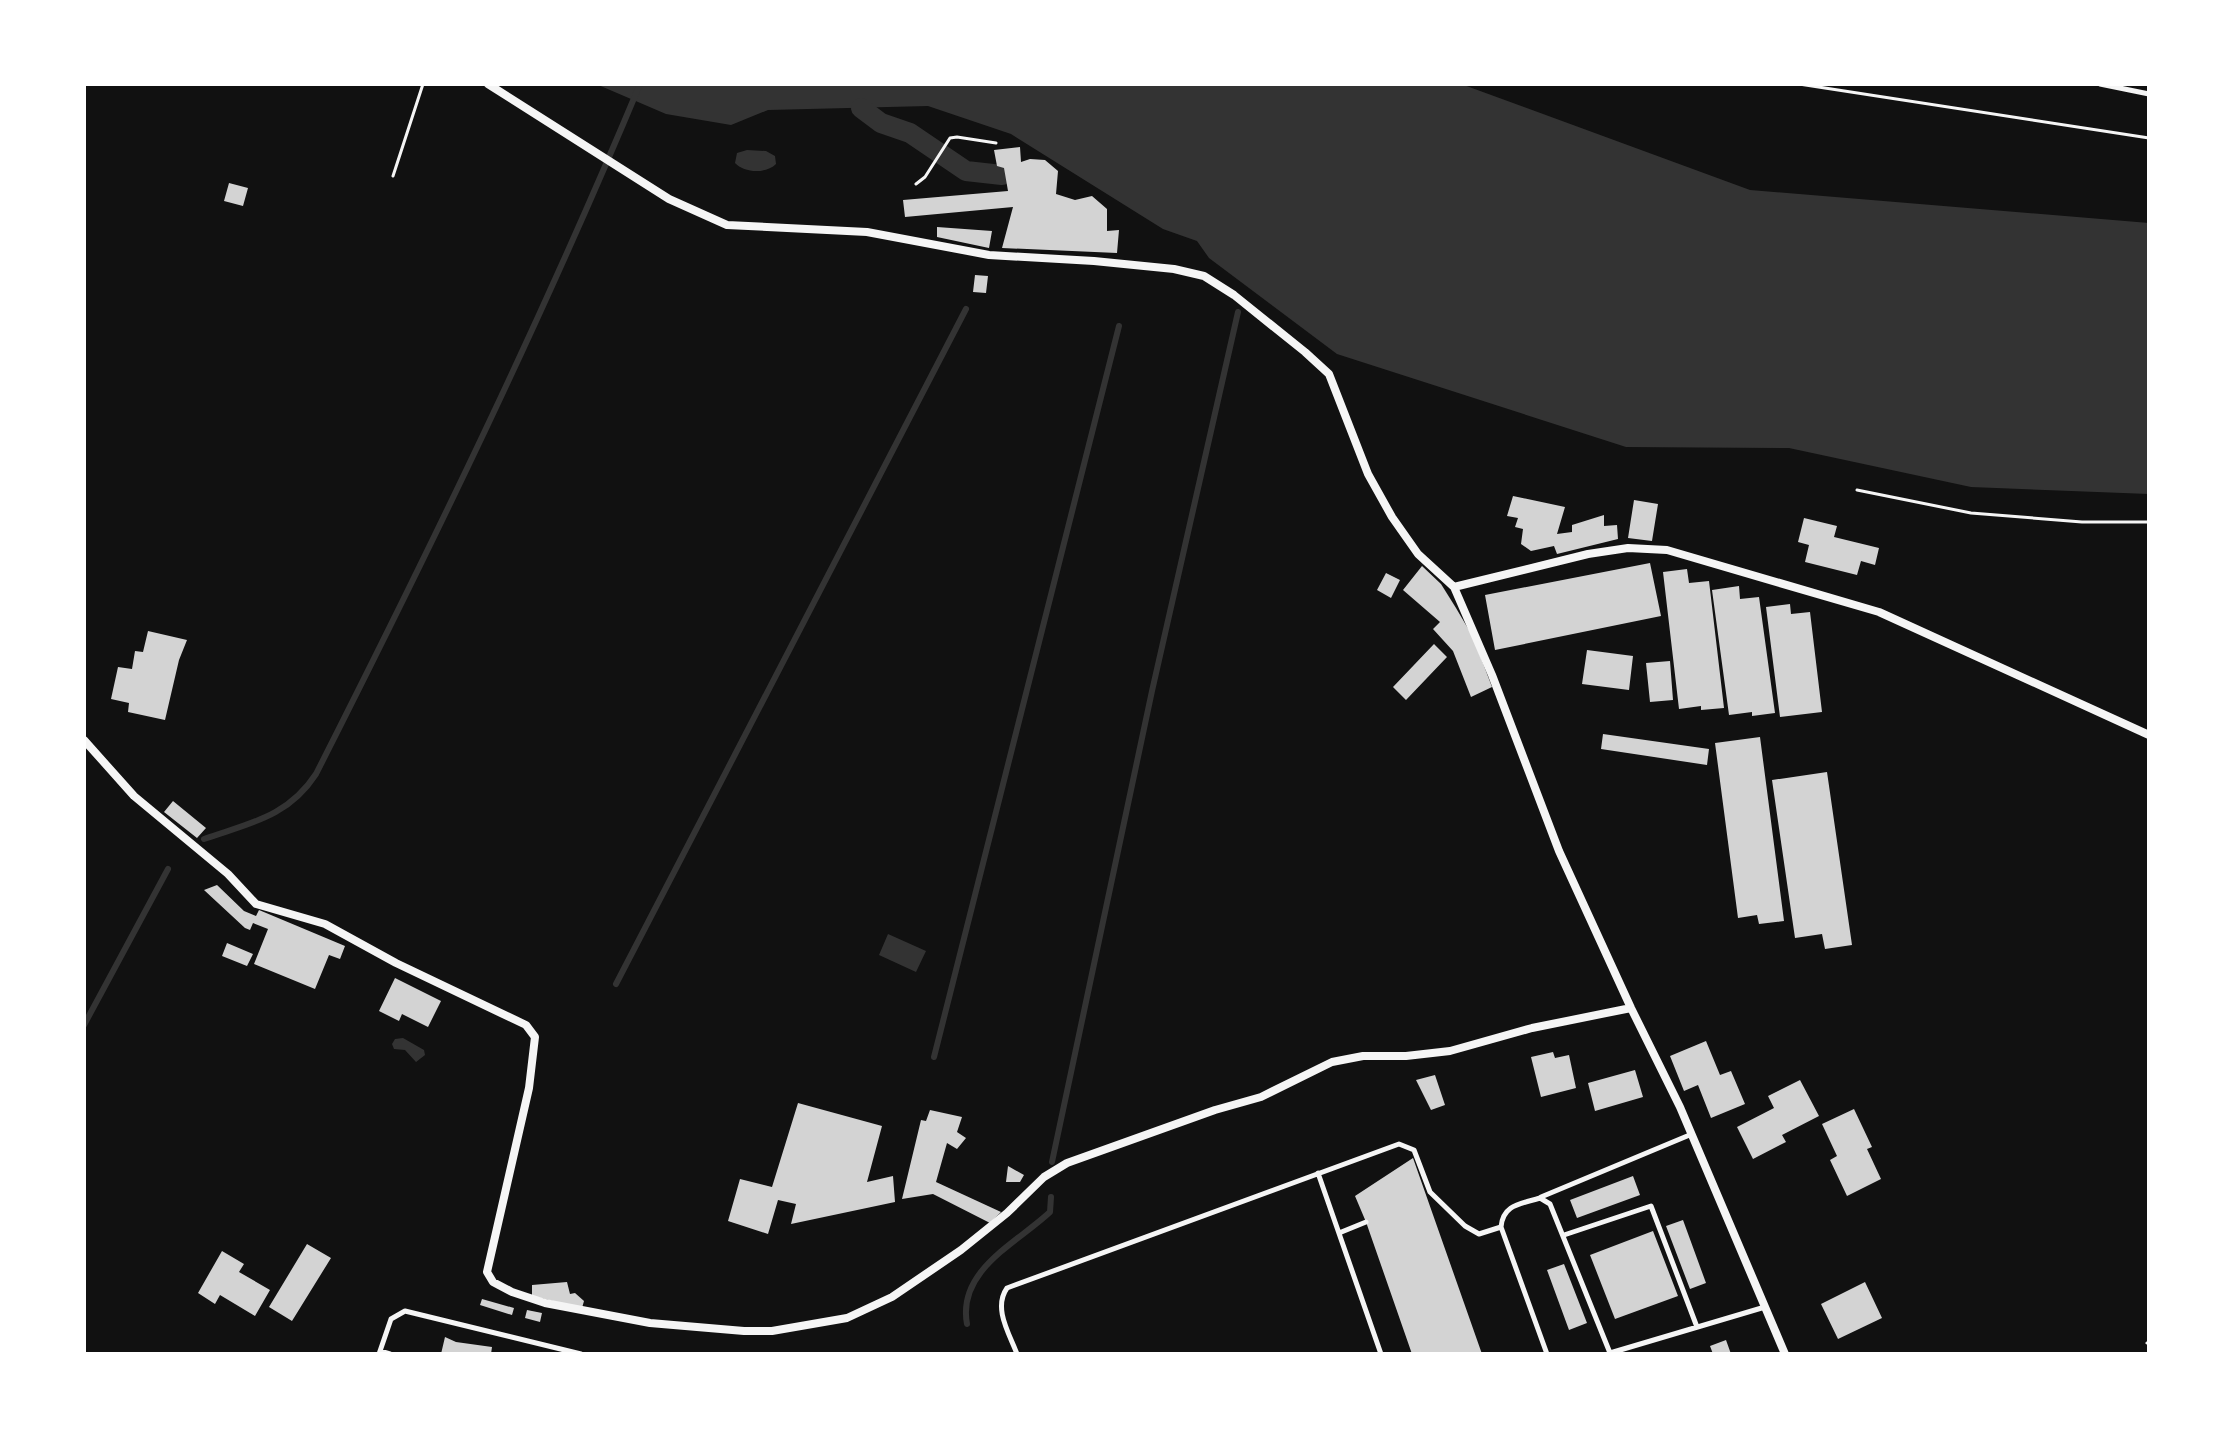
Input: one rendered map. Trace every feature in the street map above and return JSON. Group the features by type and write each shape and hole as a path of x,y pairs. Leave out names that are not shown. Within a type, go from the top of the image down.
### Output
{"street":[{"path":"488,84 669,199 727,225 867,232 989,255 1094,261 1174,269 1204,276 1246,305 1329,374 1368,474 1392,517 1418,554 1454,587 1559,851 1692,1134 1785,1354"},
{"path":"1454,587 1588,554 1628,548 1667,550 1879,612 2149,735"},
{"path":"84,740 134,796 228,874 256,904 325,924 396,963 526,1025 535,1037 529,1088 487,1272 493,1282 545,1303 650,1323 744,1331 778,1330 847,1318 892,1297 961,1250 1007,1213 1044,1177 1067,1163 1215,1110 1261,1097 1332,1062 1363,1056 1406,1056 1450,1051 1532,1028 1631,1008"}],"lane":[{"path":"2100,84 2149,94"},
{"path":"1547,1354 1501,1227 1502,1217 1508,1208 1540,1198 1692,1134"},
{"path":"1017,1354 1000,1307 1000,1298 1007,1288 1399,1144 1414,1150 1430,1192 1465,1226 1479,1234 1501,1227"},
{"path":"1318,1173 1381,1354"},
{"path":"1540,1198 1550,1204 1610,1353 1765,1307"},
{"path":"1564,1235 1651,1206 1697,1327"},
{"path":"1339,1233 1366,1222"},
{"path":"390,1354 380,1353 391,1319 405,1311 581,1354"}],"path":[{"path":"393,176 423,84"},
{"path":"1799,84 2149,138"},
{"path":"916,184 925,177 950,138 996,143"},
{"path":"1857,490 1971,513 2082,522 2149,522"}],"shaded area":[{"path":"596,84 1461,84 1750,190 2149,223 2149,494 1971,487 1789,448 1626,447 1337,354 1209,258 1197,241 1163,229 1011,134 928,106 768,110 731,125 666,114"},
{"path":"766,151 775,156 776,164 761,171 744,169 735,163 737,153"},
{"path":"888,934 926,951 916,972 879,955"},
{"path":"403,1038 424,1050 425,1055 416,1062 405,1050 394,1049 392,1044 395,1039"}],"building":[{"path":"1020,147 1021,162 1045,160 1058,171 1056,194 1075,200 1092,196 1107,209 1107,231 1119,230 1117,253 1002,248 1013,207 905,217 903,200 1008,191 1004,168 997,166 994,150"},
{"path":"229,183 248,188 243,206 224,201"},
{"path":"937,227 992,231 989,248 937,237"},
{"path":"975,275 988,276 986,293 973,292"},
{"path":"1513,496 1565,507 1557,534 1572,532 1572,525 1604,515 1604,526 1617,525 1618,539 1557,554 1554,546 1531,551 1521,544 1523,529 1515,527 1518,518 1507,516"},
{"path":"1634,500 1658,504 1652,541 1628,538"},
{"path":"1804,518 1837,526 1834,537 1879,548 1875,565 1861,561 1857,575 1805,562 1809,545 1798,542"},
{"path":"1650,563 1661,616 1495,650 1485,595"},
{"path":"1422,566 1441,584 1473,637 1492,687 1471,697 1453,651 1433,629 1440,622 1403,590"},
{"path":"1687,569 1689,583 1709,581 1724,708 1701,710 1701,706 1679,709 1663,572"},
{"path":"1386,573 1400,580 1391,598 1377,590"},
{"path":"1739,586 1740,599 1759,597 1775,713 1729,715 1712,590"},
{"path":"1790,604 1791,614 1810,612 1822,712 1780,717 1766,607"},
{"path":"148,631 187,640 179,660 165,720 128,712 129,703 111,699 118,667 132,669 135,651 143,652"},
{"path":"1434,644 1447,657 1406,700 1393,687"},
{"path":"1587,650 1633,656 1629,690 1582,684"},
{"path":"1670,661 1673,700 1650,702 1646,663"},
{"path":"1603,734 1709,749 1707,765 1601,749"},
{"path":"1760,737 1784,921 1759,924 1757,915 1738,918 1715,743"},
{"path":"1827,772 1852,945 1825,949 1822,934 1795,938 1772,780"},
{"path":"173,801 206,828 197,838 164,812"},
{"path":"217,885 244,911 256,916 259,910 345,946 340,959 329,955 315,989 254,964 268,929 253,923 250,930 245,928 204,890"},
{"path":"227,943 253,954 247,966 222,956"},
{"path":"395,978 441,1001 428,1027 402,1014 399,1021 379,1011"},
{"path":"1706,1041 1720,1075 1731,1071 1745,1104 1711,1118 1698,1085 1684,1091 1670,1056"},
{"path":"1553,1052 1555,1058 1569,1055 1576,1088 1541,1097 1531,1057"},
{"path":"1635,1070 1643,1097 1595,1111 1588,1083"},
{"path":"1435,1075 1445,1105 1431,1110 1416,1080"},
{"path":"1800,1080 1819,1116 1782,1135 1786,1142 1753,1159 1737,1127 1774,1108 1768,1096"},
{"path":"798,1103 882,1126 867,1182 893,1176 895,1202 791,1224 796,1204 778,1200 768,1234 728,1221 740,1179 772,1187"},
{"path":"1854,1109 1872,1147 1867,1149 1881,1179 1847,1196 1830,1160 1837,1156 1822,1124"},
{"path":"930,1110 962,1117 957,1132 966,1138 957,1149 947,1143 936,1182 1001,1212 990,1223 933,1194 902,1199 921,1120 926,1121"},
{"path":"1413,1158 1482,1354 1412,1354 1355,1196"},
{"path":"1008,1166 1024,1175 1020,1182 1006,1182"},
{"path":"1633,1176 1640,1195 1577,1218 1570,1200"},
{"path":"1683,1220 1706,1283 1690,1289 1666,1226"},
{"path":"1653,1231 1678,1296 1615,1319 1590,1255"},
{"path":"307,1244 331,1258 292,1321 269,1307"},
{"path":"222,1251 244,1264 239,1272 270,1290 255,1316 220,1295 215,1304 198,1293"},
{"path":"1564,1264 1587,1323 1569,1330 1547,1270"},
{"path":"567,1282 570,1294 575,1293 584,1301 582,1308 532,1296 532,1285"},
{"path":"1865,1282 1882,1318 1838,1339 1821,1304"},
{"path":"482,1299 514,1308 512,1315 480,1305"},
{"path":"527,1310 542,1313 540,1322 525,1318"},
{"path":"445,1337 456,1342 492,1347 491,1354 441,1354"},
{"path":"1726,1340 1731,1354 1713,1354 1710,1346"}],"waterway":[{"path":"204,839 267,817 293,800 316,774 484,432 640,84"},
{"path":"861,108 881,123 910,133 966,171 1002,175"},
{"path":"616,984 966,309"},
{"path":"1052,1162 1152,691 1238,312"},
{"path":"934,1057 1119,326"},
{"path":"84,1025 168,869"},
{"path":"967,1324 966,1305 980,1273 992,1259 1050,1212 1051,1197"}]}
